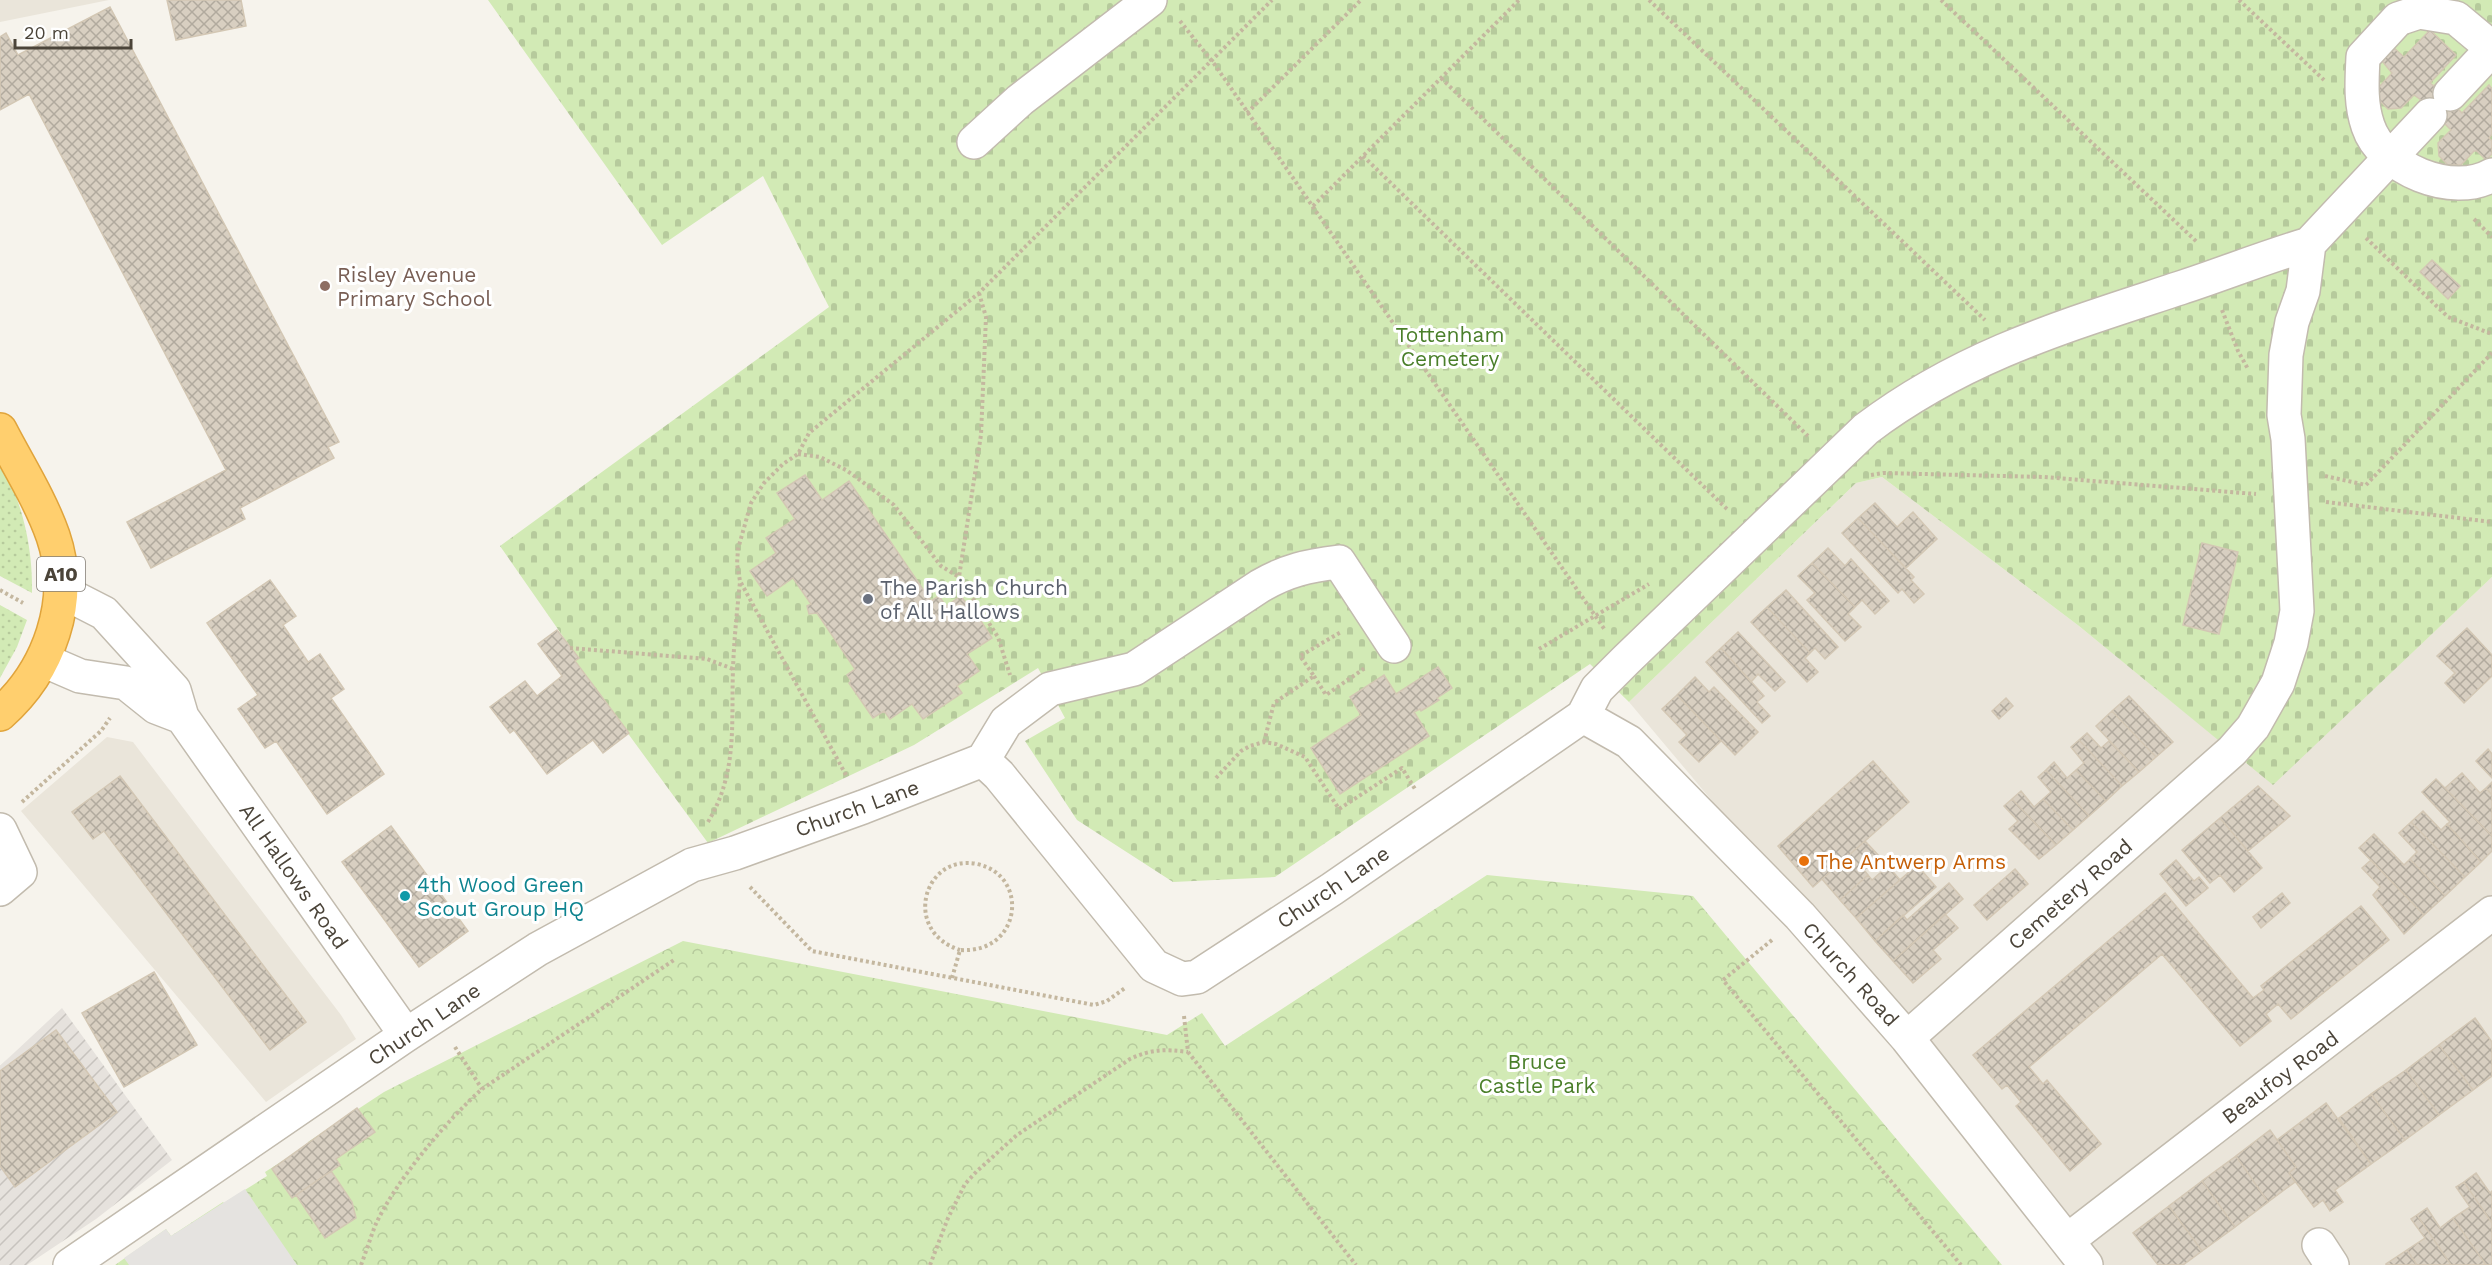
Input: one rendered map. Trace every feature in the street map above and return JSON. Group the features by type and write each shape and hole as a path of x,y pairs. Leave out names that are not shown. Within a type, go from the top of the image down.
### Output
{"highway":[{"name":"A10","path":"0,430 45,517 54,538 61,567 61,591 56,621 43,660 27,686 0,714"}],"street":[{"path":"974,142 1020,100 1150,0"},
{"path":"1583,716 1598,690 1626,660 1866,429 1901,403 1936,382 2012,345 2219,275 2268,256 2309,244 2389,158 2492,48 2456,18 2419,12 2398,19 2363,57 2362,99 2368,128 2389,158 2420,175 2455,185 2492,175"},
{"name":"Cemetery Road","path":"1907,1038 2232,751 2253,727 2278,683 2292,644 2297,611 2291,483 2284,415 2286,355 2292,322 2303,291 2309,244"},
{"path":"1168,972 999,775 983,760 1006,722 1050,689 1134,669 1260,586 1281,574 1302,567 1339,562 1394,646"},
{"name":"All Hallows Road","path":"61,591 104,613 174,690 182,717 406,1035"},
{"path":"43,660 80,676 126,683 156,707 182,717"},
{"name":"Church Lane","path":"1168,972 1197,977 1213,968 1341,883 1583,716"},
{"name":"Church Road","path":"1583,716 1629,742 1800,916 1907,1038 2077,1252"},
{"name":"Church Lane","path":"70,1265 406,1035 537,949 692,866 863,807 983,760"},
{"path":"0,888 20,872 8,818"},
{"name":"Beaufoy Road","path":"2077,1252 2492,913"}],"path":[{"path":"863,807 740,581 736,564 738,549 751,503 764,483 783,464 798,454 809,433 979,293 1272,0"},
{"path":"1247,113 1361,0"},
{"path":"1313,206 1519,0"},
{"path":"1649,0 2012,345"},
{"path":"1941,0 2219,275 2238,351 2265,397 2284,415"},
{"path":"2239,0 2338,93 2362,99"},
{"path":"1178,19 1212,61 1626,660"},
{"path":"1441,78 1834,461"},
{"path":"1363,156 1729,511"},
{"path":"2339,212 2448,317 2492,334"},
{"path":"959,577 981,435 986,317 979,293"},
{"path":"1883,473 2366,485 2492,353"},
{"path":"798,454 820,457 846,470 894,505 941,566 959,577 998,637 1013,682 1027,706"},
{"path":"2291,483 2492,522"},
{"path":"707,824 721,796 732,750 733,669 740,581"},
{"path":"0,590 30,607"},
{"path":"1346,640 1340,630 1300,656 1326,695 1365,669 1359,659"},
{"path":"570,648 707,659 733,669"},
{"path":"1264,742 1274,703 1314,676"},
{"path":"8,818 101,731 114,712"},
{"path":"1216,778 1241,752 1264,742 1276,744 1305,756 1339,809 1401,768 1417,792"},
{"path":"977,864 987,868 1005,882 1012,904 1011,915 1001,936 993,943 982,949 960,950 939,940 932,931 924,910 925,898 935,878 944,870 954,865 977,864"},
{"path":"748,884 753,892 812,951 1094,1005 1168,972 1188,1052 1356,1265"},
{"path":"1800,916 1723,980 1961,1265"},
{"path":"952,978 960,950"},
{"path":"361,1265 376,1225 398,1186 459,1109 482,1089 674,960"},
{"path":"434,1017 482,1089"},
{"path":"930,1265 948,1218 965,1184 1017,1135 1130,1059 1146,1051 1163,1049 1188,1052"}],"shaded area":[{"path":"0,0 109,0 0,22"},
{"path":"1882,477 2079,626 2273,784 2492,577 2492,1265 2102,1265 1629,702 1856,483"},
{"path":"107,737 133,742 341,1015 356,1039 266,1102 21,811"},
{"path":"62,1008 172,1160 96,1219 27,1265 0,1265 0,1066"},
{"path":"245,1189 297,1265 129,1265 124,1258 166,1229 171,1236"}],"green space":[{"name":"Tottenham Cemetery","path":"488,0 2492,0 2492,577 2273,785 2079,626 1882,477 1856,483 1629,702 1590,664 1275,877 1173,882 1077,820 1025,741 1065,718 1038,668 914,745 708,843 575,661 578,658 500,546 829,307 763,176 662,245"},
{"path":"0,460 25,525 31,558 32,593 0,576"},
{"path":"0,605 27,620 17,647 0,678"},
{"name":"Bruce Castle Park","path":"1487,875 1693,896 2002,1265 115,1265 166,1229 171,1236 267,1176 265,1172 384,1092 683,941 1167,1035 1202,1013 1225,1046"}],"building":[{"path":"167,0 241,0 246,26 176,40"},
{"path":"110,7 339,442 328,447 334,458 240,508 245,519 151,568 127,522 226,470 29,94 0,110 0,37 6,33 18,55"},
{"path":"2430,30 2456,55 2430,83 2434,86 2438,82 2462,105 2458,109 2462,113 2489,85 2492,89 2492,134 2489,138 2492,141 2492,154 2486,160 2474,151 2461,165 2448,165 2439,156 2438,143 2451,130 2445,124 2442,126 2418,103 2421,100 2414,95 2401,108 2388,109 2379,100 2379,87 2392,73 2382,61 2394,48 2404,57"},
{"path":"2432,260 2460,286 2448,299 2420,272"},
{"name":"The Parish Church of All Hallows","path":"805,475 822,500 849,481 931,601 939,596 946,606 961,596 966,603 968,601 992,638 967,654 979,671 957,686 962,693 923,719 912,704 890,719 884,711 873,718 849,683 851,681 847,675 855,669 817,613 809,614 807,606 811,604 793,578 767,596 750,571 776,553 766,538 795,519 777,493"},
{"path":"1875,503 1897,527 1913,512 1937,539 1906,568 1858,518"},
{"path":"1858,518 1914,577 1911,580 1924,594 1914,603 1902,589 1898,593 1842,533"},
{"path":"2202,543 2238,552 2219,634 2183,625"},
{"path":"1828,548 1845,566 1851,559 1889,601 1875,614 1862,600 1855,607 1812,563"},
{"path":"1812,563 1855,607 1848,614 1861,627 1845,641 1807,600 1815,593 1798,576"},
{"path":"270,580 296,616 283,625 308,662 320,654 344,689 331,698 384,774 327,814 276,741 265,748 238,709 258,695 207,623"},
{"path":"1786,590 1838,647 1825,659 1815,648 1810,653 1767,607"},
{"path":"1767,607 1810,653 1805,658 1818,672 1807,682 1751,622"},
{"path":"2467,628 2492,655 2492,676 2464,703 2445,683 2455,673 2437,656"},
{"path":"557,630 579,658 575,661 629,733 603,753 593,740 547,774 514,730 510,733 490,707 525,681 537,696 562,676 538,644"},
{"path":"1738,632 1785,682 1775,691 1758,674 1751,682 1721,648"},
{"path":"1721,648 1764,696 1757,702 1770,716 1762,723 1706,662"},
{"path":"1438,667 1452,688 1437,698 1439,700 1421,711 1420,709 1414,712 1429,736 1340,794 1311,748 1361,715 1350,697 1384,675 1396,694"},
{"path":"1695,677 1709,692 1714,687 1758,732 1735,755 1677,695"},
{"path":"1677,695 1721,741 1699,762 1679,742 1687,735 1662,709"},
{"path":"2129,696 2173,742 2156,757 2112,711"},
{"path":"2006,698 2013,706 1999,719 1992,711"},
{"path":"2112,711 2156,757 2139,772 2096,726"},
{"path":"2087,733 2101,748 2109,741 2139,772 2122,786 2079,740"},
{"path":"2079,740 2122,786 2106,801 2076,770 2084,763 2071,747"},
{"path":"2488,749 2492,754 2492,778 2476,761"},
{"path":"1873,761 1909,802 1813,887 1778,846"},
{"path":"2054,762 2067,778 2076,770 2106,801 2089,816 2046,770"},
{"path":"2046,770 2089,816 2073,830 2043,799 2051,792 2038,777"},
{"path":"2462,773 2480,793 2486,788 2492,795 2492,836 2445,788"},
{"path":"120,776 306,1022 270,1050 104,831 93,839 72,812"},
{"path":"2436,779 2492,836 2492,851 2481,862 2447,824 2450,822 2422,792"},
{"path":"2492,782 2492,795 2486,788"},
{"path":"2258,786 2290,816 2248,851 2220,818"},
{"path":"2021,791 2034,807 2043,799 2073,830 2056,845 2012,799"},
{"path":"2012,799 2056,845 2039,859 2009,829 2018,821 2004,806"},
{"path":"2423,811 2441,830 2447,824 2481,862 2465,877 2411,822"},
{"path":"2220,818 2262,868 2234,892 2220,875 2210,883 2182,850"},
{"path":"2411,822 2465,877 2445,896 2410,859 2417,852 2399,833"},
{"name":"4th Wood Green Scout Group HQ","path":"391,826 468,931 419,967 342,862"},
{"path":"2374,834 2404,865 2410,859 2445,896 2424,915 2359,848"},
{"path":"1865,841 1880,857 1864,870 1868,875 1840,900 1822,879"},
{"path":"2176,860 2194,881 2199,877 2208,888 2186,906 2160,874"},
{"path":"2371,860 2424,915 2404,934 2373,895 2380,887 2362,868"},
{"path":"1917,865 1936,887 1875,941 1856,918"},
{"path":"1888,866 1900,880 1856,918 1840,900 1868,875 1872,880"},
{"path":"2015,869 2028,884 1987,920 1974,905"},
{"path":"1949,883 1963,899 1893,961 1875,941 1903,915 1907,920"},
{"path":"2165,893 2253,998 2264,990 2261,986 2361,906 2389,940 2291,1019 2278,1004 2266,1014 2271,1021 2240,1046 2162,954 2029,1067 2043,1084 2047,1080 2101,1144 2070,1171 2016,1106 2021,1102 2007,1085 2002,1089 1973,1055"},
{"path":"2282,893 2290,903 2261,928 2253,917"},
{"path":"1945,914 1958,928 1933,950 1941,959 1913,983 1893,961"},
{"path":"154,972 197,1045 124,1087 82,1013"},
{"path":"2475,1018 2492,1042 2492,1076 2473,1090 2439,1045"},
{"path":"56,1030 117,1112 15,1187 0,1166 0,1071"},
{"path":"2439,1045 2473,1090 2439,1115 2406,1070"},
{"path":"2406,1070 2439,1115 2405,1140 2371,1094"},
{"path":"2371,1094 2405,1140 2371,1164 2339,1118"},
{"path":"2326,1103 2371,1164 2335,1190 2343,1202 2330,1211 2323,1200 2314,1207 2289,1173 2296,1167 2277,1140"},
{"path":"357,1108 375,1132 336,1159 340,1165 292,1198 272,1169"},
{"path":"2270,1130 2296,1167 2289,1173 2295,1182 2268,1202 2236,1156"},
{"path":"2236,1156 2268,1202 2235,1227 2202,1181"},
{"path":"331,1171 352,1202 356,1218 325,1238 296,1195"},
{"path":"2476,1173 2490,1193 2492,1191 2492,1223 2464,1182"},
{"path":"2202,1181 2235,1227 2202,1251 2169,1206"},
{"path":"2464,1182 2492,1223 2492,1265 2486,1265 2453,1218 2470,1207 2456,1187"},
{"path":"2169,1206 2202,1251 2183,1265 2158,1265 2133,1233"},
{"path":"2427,1208 2440,1228 2453,1218 2486,1265 2451,1265 2417,1215"},
{"path":"2417,1215 2451,1265 2417,1265 2407,1250 2425,1238 2411,1219"},
{"path":"2407,1250 2417,1265 2386,1265 2386,1264"}],"place":[{"name":"Risley Avenue Primary School","path":"325,286"},
{"name":"The Parish Church of All Hallows","path":"868,599"},
{"name":"The Antwerp Arms","path":"1804,861"},
{"name":"4th Wood Green Scout Group HQ","path":"405,896"}]}
